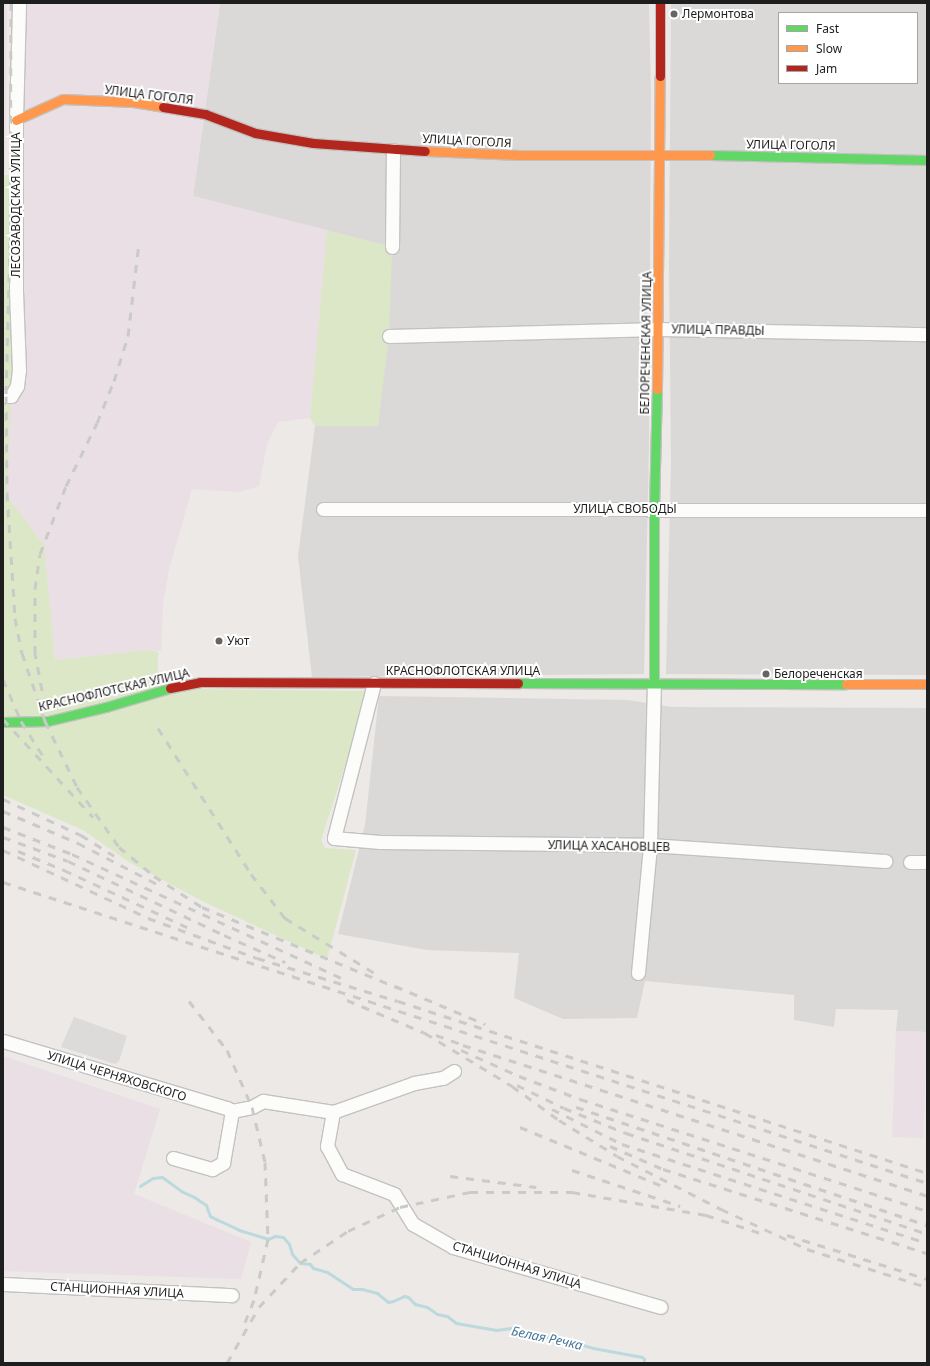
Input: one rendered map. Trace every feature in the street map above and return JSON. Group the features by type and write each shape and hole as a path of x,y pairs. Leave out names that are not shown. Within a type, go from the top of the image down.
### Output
{"street":[{"name":"ЛЕСОЗАВОДСКАЯ УЛИЦА","path":"3,396 11,396 18,386 19,370 16,293 16,120 19,3"},
{"name":"БЕЛОРЕЧЕНСКАЯ УЛИЦА","path":"654,683 654,510 659,329 660,3"},
{"name":"УЛИЦА ГОГОЛЯ","path":"16,120 63,99 133,102 206,114 255,133 313,144 393,150 519,156 660,154 927,160"},
{"path":"392,247 393,150"},
{"name":"УЛИЦА ПРАВДЫ","path":"389,336 659,329 927,334"},
{"name":"УЛИЦА СВОБОДЫ","path":"323,509 927,510"},
{"name":"КРАСНОФЛОТСКАЯ УЛИЦА","path":"3,722 48,720 106,707 160,690 200,682 927,684"},
{"name":"УЛИЦА ХАСАНОВЦЕВ","path":"374,683 334,838 380,842 650,845 885,861"},
{"path":"638,973 650,845 654,683"},
{"path":"910,862 927,862"},
{"name":"УЛИЦА ЧЕРНЯХОВСКОГО","path":"3,1041 227,1108 232,1111"},
{"path":"173,1158 212,1169 223,1164 232,1111 252,1107 263,1101 333,1112 414,1083 443,1078 454,1071"},
{"name":"СТАНЦИОННАЯ УЛИЦА","path":"333,1112 327,1146 342,1174 394,1194 412,1224 453,1247 661,1308"},
{"name":"СТАНЦИОННАЯ УЛИЦА","path":"3,1284 232,1295"}],"shaded area":[{"path":"3,3 7,3 5,174 3,174"},
{"path":"19,3 220,3 193,196 327,230 310,418 278,422 267,444 259,486 239,492 192,489 169,569 163,605 161,651 148,650 55,660 44,545 7,496 11,396"},
{"path":"220,3 649,3 651,95 649,448 644,674 312,677 298,557 315,426 378,426 392,247 193,196"},
{"path":"671,3 927,3 927,675 666,674 671,461 669,267"},
{"path":"379,696 628,700 672,707 927,708 927,1032 896,1031 898,1010 836,1009 834,1027 794,1020 794,995 645,981 637,1018 563,1019 514,998 519,953 427,950 338,934 365,825"},
{"path":"74,1017 127,1036 119,1061 115,1064 61,1047"},
{"path":"896,1031 927,1032 923,1138 892,1137"},
{"path":"3,1056 160,1109 134,1194 251,1242 241,1279 3,1271"}],"green space":[{"path":"3,175 16,175 19,368 11,396 7,496 44,545 55,660 148,650 158,652 158,695 198,689 369,691 321,840 325,848 356,850 327,959 202,901 129,862 83,830 3,795"},
{"path":"327,230 392,247 389,336 378,426 315,426 310,418"}],"waterway":[{"name":"Белая Речка","path":"140,1186 153,1178 162,1177 181,1191 206,1205 210,1216 239,1230 268,1239 275,1236 283,1237 289,1244 292,1254 300,1263 310,1264 313,1268 327,1272 353,1289 362,1289 377,1293 388,1302 404,1296 408,1297 415,1304 427,1307 437,1314 447,1316 456,1323 496,1330 512,1328 521,1334 562,1339 593,1348 642,1357 644,1359 644,1363"}],"railway":[{"path":"11,3 10,242 6,396 7,493 15,618 22,653 45,721 77,787 119,847 154,876 202,907 399,988"},
{"path":"45,706 35,653 35,589 40,554 66,486 97,423 114,381 128,336 139,242"},
{"path":"3,679 21,721 43,756"},
{"path":"3,719 93,817"},
{"path":"158,728 251,874 285,918 376,974"},
{"path":"3,799 81,835 114,856"},
{"path":"3,811 78,843 157,884"},
{"path":"3,827 72,854 348,981"},
{"path":"3,837 68,861 224,935 285,962"},
{"path":"3,850 148,918 257,958 398,1001 927,1173"},
{"path":"18,851 64,870 189,928"},
{"path":"3,882 927,1183"},
{"path":"395,986 485,1024"},
{"path":"347,1000 425,1033 512,1086 559,1120 617,1156 721,1209 807,1249 927,1287"},
{"path":"189,1001 227,1050 252,1107 265,1162 268,1239 254,1300 245,1322"},
{"path":"436,1035 927,1196"},
{"path":"461,1050 519,1076 580,1099 927,1211"},
{"path":"517,1085 564,1108 626,1133 927,1234"},
{"path":"576,1107 927,1225"},
{"path":"552,1109 622,1144 927,1243"},
{"path":"520,1127 665,1187"},
{"path":"610,1146 663,1169 927,1253"},
{"path":"572,1170 680,1206"},
{"path":"450,1176 536,1187"},
{"path":"227,1363 259,1307 300,1263 348,1231 400,1207 470,1192 572,1192 706,1215 763,1234"},
{"path":"787,1235 927,1279"}],"traffic: fast":[{"path":"710,155 927,160"},
{"path":"654,683 654,509 657,389"},
{"path":"518,683 846,684"},
{"path":"3,722 48,721 106,707 170,688"}],"traffic: slow":[{"path":"657,389 660,76"},
{"path":"16,120 63,99 133,102 163,107"},
{"path":"425,151 519,155 710,155"},
{"path":"846,684 927,684"}],"traffic: jam":[{"path":"660,3 660,76"},
{"path":"163,107 205,114 255,133 313,143 425,151"},
{"path":"170,688 200,682 518,683"}],"place":[{"name":"Лермонтова","path":"674,14"},
{"name":"Уют","path":"219,641"},
{"name":"Белореченская","path":"766,674"}]}
